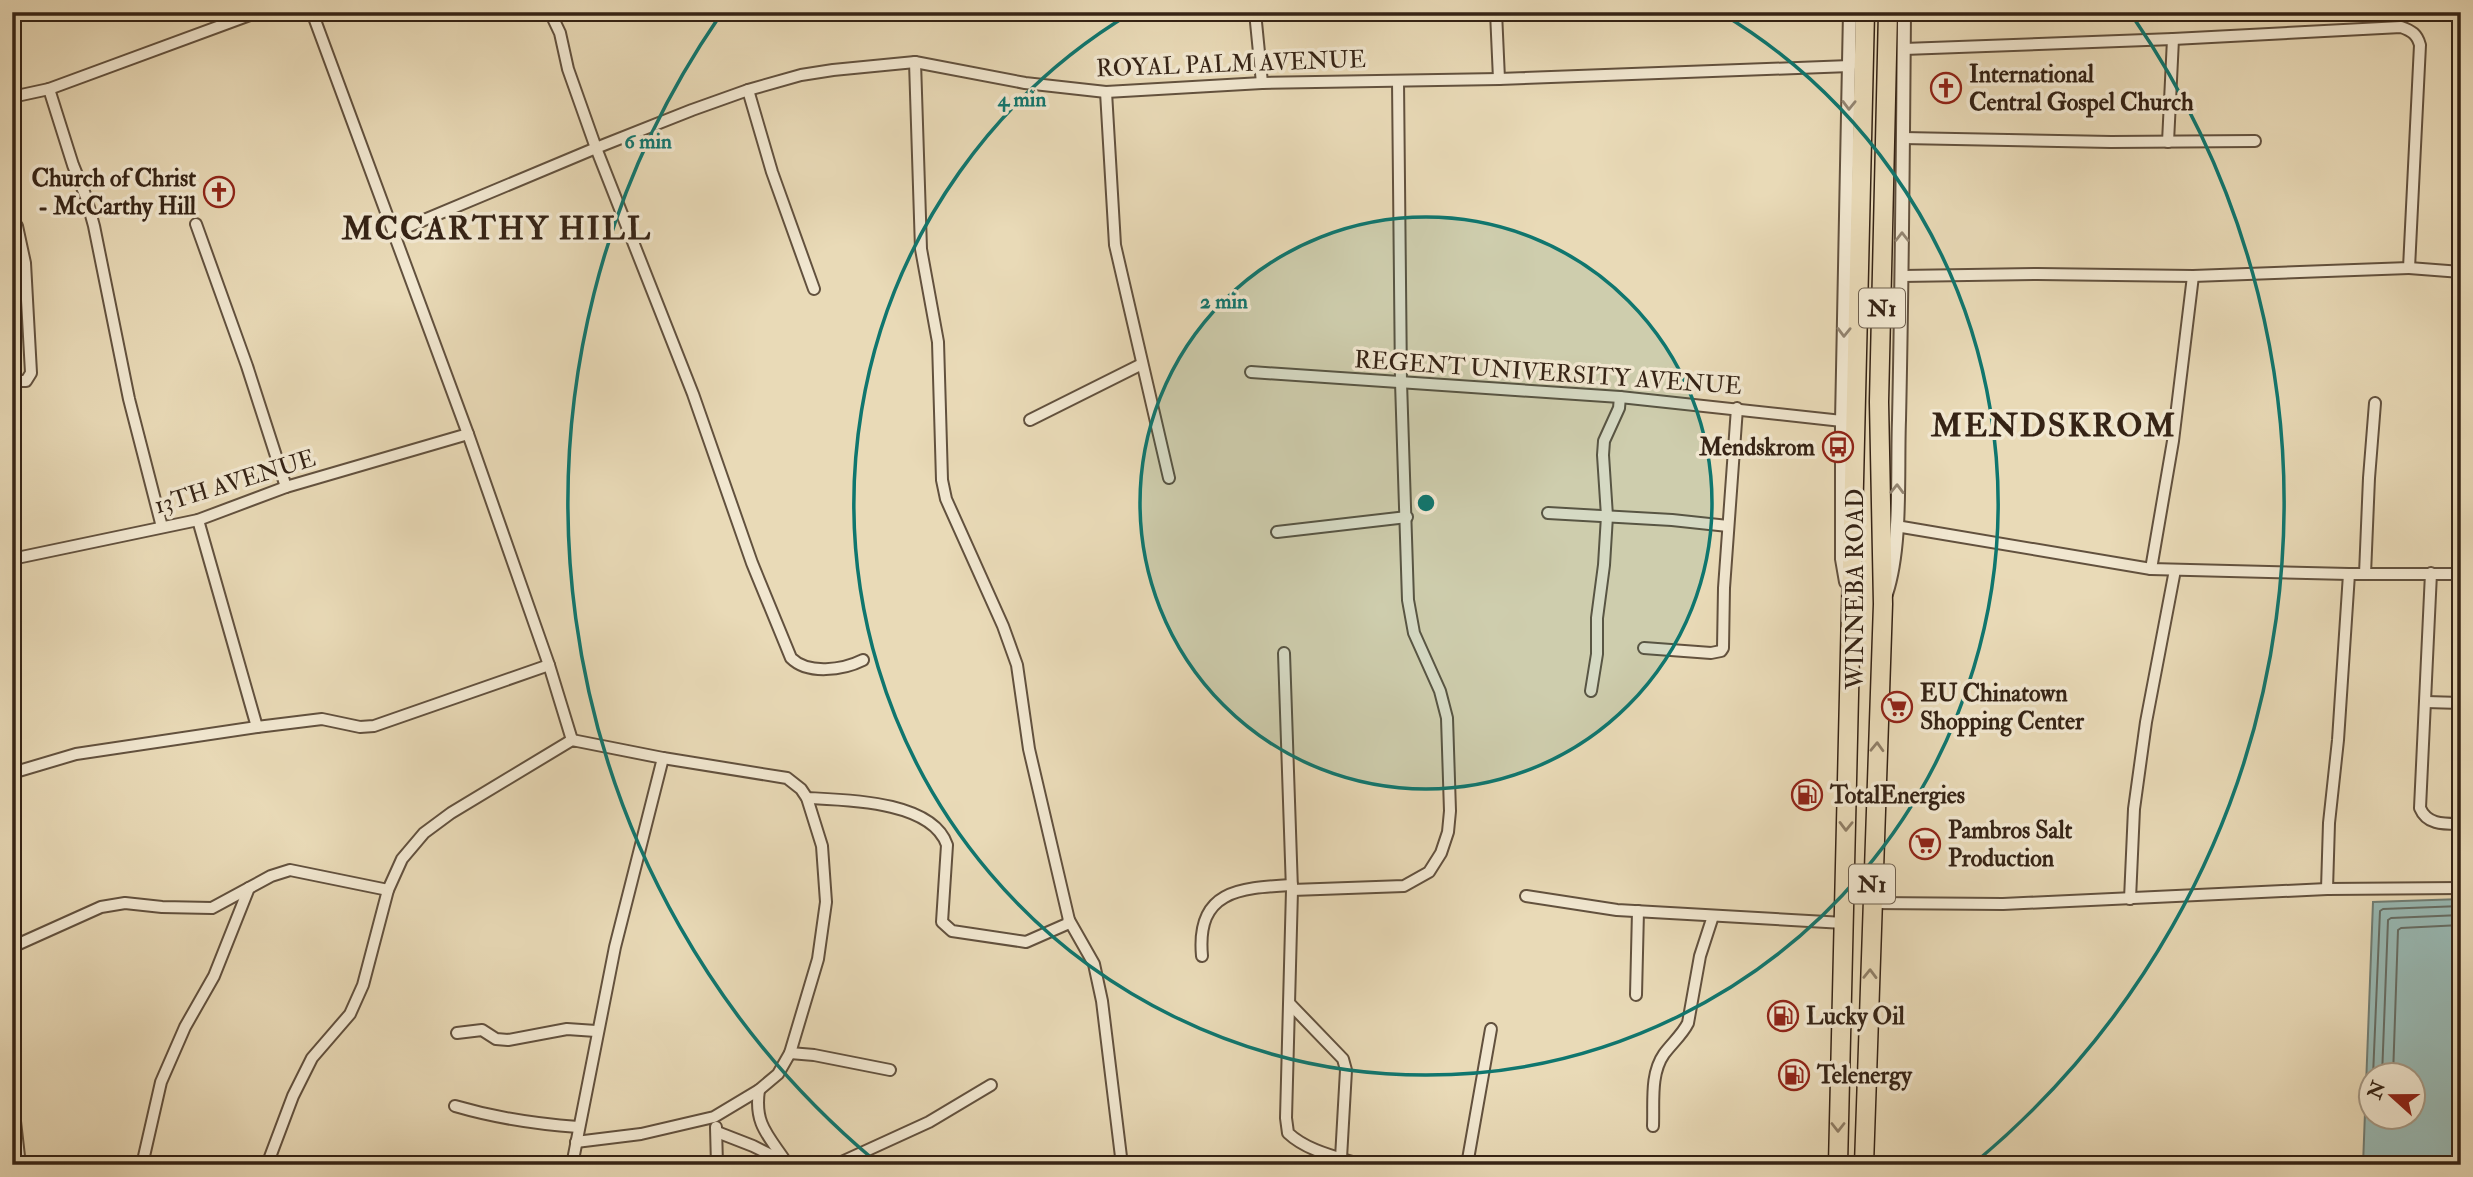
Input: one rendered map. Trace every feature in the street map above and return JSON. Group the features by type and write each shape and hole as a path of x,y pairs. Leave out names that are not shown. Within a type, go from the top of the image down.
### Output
{"highway":[{"name":"WINNEBA ROAD","path":"1838,1165 1838,1070 1853,611 1865,12"},
{"name":"WINNEBA ROAD","path":"1864,1165 1883,604 1879,402 1888,12"},
{"path":"1838,1070 1855,1072 1865,1068 1867,1063"}],"street":[{"path":"12,97 49,89 258,12"},
{"path":"312,12 468,434 549,665 572,740"},
{"path":"550,12 560,33 568,69 596,148 693,394 752,563 791,658 798,665 811,669 844,666 863,660"},
{"path":"1255,12 1262,83"},
{"path":"1496,12 1499,79"},
{"path":"1850,12 1842,559 1853,611"},
{"path":"1883,604 1893,574 1896,526 1902,276 1904,12"},
{"path":"1903,49 2401,27 2411,30 2417,36 2419,54 2409,268"},
{"path":"2168,142 2173,39"},
{"path":"915,62 921,249 938,342 942,480 946,499 1003,626 1017,665 1029,749 1069,920 1094,964 1102,1001 1122,1165"},
{"name":"ROYAL PALM AVENUE","path":"393,233 596,148 748,90 801,75 833,70 915,62 1025,83 1105,92 1262,83 1499,79 1850,66"},
{"path":"1202,956 1203,926 1207,913 1213,904 1240,891 1262,886 1404,886 1429,872 1444,843 1450,811 1447,718 1440,691 1414,633 1408,600 1401,382 1398,80"},
{"path":"49,89 94,226 129,399 162,527"},
{"path":"748,90 772,173 814,289"},
{"path":"1105,92 1115,245 1169,478"},
{"path":"1903,138 2255,141"},
{"path":"196,224 247,366 286,487"},
{"path":"12,381 26,381 31,373 25,263 17,226"},
{"path":"12,265 25,263"},
{"path":"1902,276 2193,276 2409,268 2461,272"},
{"path":"2151,569 2174,440 2193,276"},
{"path":"1030,420 1142,364"},
{"name":"REGENT UNIVERSITY AVENUE","path":"1251,373 1620,397 1842,421"},
{"path":"1591,691 1597,654 1597,618 1607,516 1604,441 1619,408 1620,397"},
{"path":"2365,574 2375,403"},
{"path":"1644,648 1711,653 1721,651 1724,640 1728,526 1737,408"},
{"name":"13TH AVENUE","path":"12,559 198,520 286,487 468,434"},
{"path":"1548,513 1728,526"},
{"path":"1277,532 1407,517"},
{"path":"198,520 257,727"},
{"path":"1896,526 2151,569 2461,574"},
{"path":"2130,900 2138,784 2148,712 2175,570"},
{"path":"2431,573 2420,808 2424,817 2430,820 2441,824 2461,824"},
{"path":"2327,889 2329,823 2338,740 2349,574"},
{"path":"1284,653 1292,888 1286,1118 1288,1133 1334,1160 1362,1165"},
{"path":"12,773 76,754 257,727 322,719 333,719 360,727 374,726 549,665"},
{"path":"2426,702 2461,703"},
{"path":"267,1165 293,1096 312,1058 350,1014 363,985 388,890 402,859 424,832 572,740 787,778 801,789 807,799 822,846 825,902 818,959 790,1053 778,1074 760,1090 714,1117 641,1134 576,1142"},
{"path":"572,1165 596,1031 663,758"},
{"path":"807,799 849,800 893,807 934,824 943,834 947,845 942,922 952,931 1026,942 1067,924 1069,920"},
{"path":"12,947 101,907 125,903 212,908 271,876 290,870 388,890"},
{"path":"142,1165 161,1082 185,1027 214,976 249,888"},
{"path":"1872,904 2003,904 2327,889 2461,888"},
{"path":"1526,896 1638,911 1844,923"},
{"path":"1636,995 1638,911"},
{"path":"1653,1126 1656,1070 1662,1056 1688,1023 1700,956 1713,916"},
{"path":"1290,1004 1343,1059 1346,1070 1334,1160"},
{"path":"457,1033 482,1030 496,1040 508,1040 567,1029 596,1031"},
{"path":"1467,1165 1491,1029"},
{"path":"790,1053 890,1070"},
{"path":"835,1165 929,1122 991,1085"},
{"path":"760,1090 757,1105 759,1120 787,1163"},
{"path":"12,1095 20,1165"},
{"path":"455,1106 492,1116 578,1127"},
{"path":"714,1117 717,1165"},
{"path":"717,1132 787,1163"}],"water":[{"path":"2461,899 2461,1165 2363,1165 2364,1132 2428,1132 2428,1062 2367,1062 2373,902"}],"place":[{"name":"International Central Gospel Church","path":"1946,88"},
{"name":"Church of Christ - McCarthy Hill","path":"219,192"},
{"name":"Mendskrom","path":"1838,447"},
{"name":"EU Chinatown Shopping Center","path":"1897,707"},
{"name":"TotalEnergies","path":"1807,795"},
{"name":"Pambros Salt Production","path":"1925,844"},
{"name":"Lucky Oil","path":"1783,1016"},
{"name":"Telenergy","path":"1794,1075"}],"district":[{"name":"MCCARTHY HILL","path":"497,229"},
{"name":"MENDSKROM","path":"2054,426"}]}
